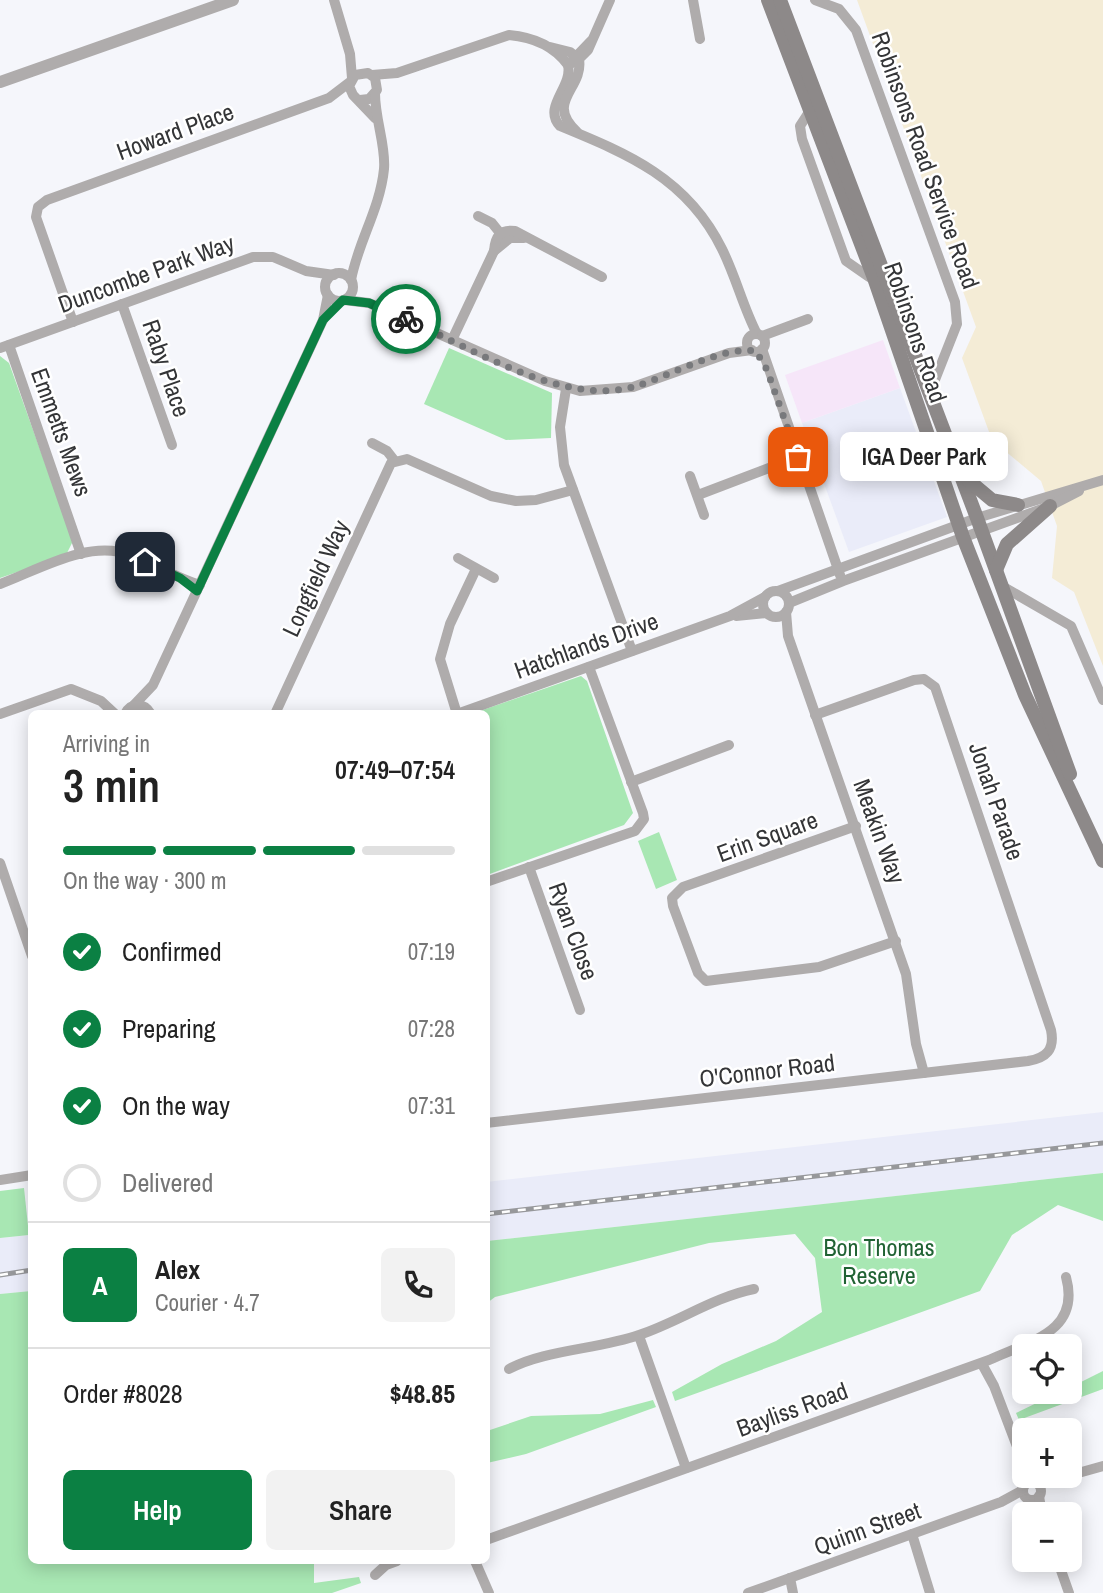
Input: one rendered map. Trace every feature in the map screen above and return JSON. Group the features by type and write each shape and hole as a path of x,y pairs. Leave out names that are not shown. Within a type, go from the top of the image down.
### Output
{"main road":[{"name":"Robinsons Road","path":"768,0 814,105"},
{"name":"Robinsons Road","path":"780,0 814,105 879,277 960,473 1090,831"},
{"name":"Robinsons Road","path":"879,277 961,531 1025,695 1103,861"},
{"path":"960,473 992,500 1018,505"},
{"path":"996,570 1007,544 1050,506"}],"street":[{"path":"0,82 233,0"},
{"path":"568,65 591,41 610,0"},
{"path":"693,0 700,39"},
{"name":"Robinsons Road Service Road","path":"815,0 839,9 856,30 955,302 957,324 929,395"},
{"path":"333,2 350,54 351,91 375,118"},
{"path":"351,80 359,73 397,73 499,37 522,36 578,57"},
{"path":"550,47 568,65 569,78 553,110 559,116"},
{"path":"323,320 351,295 355,255 374,213 384,167 375,118 377,82 350,54"},
{"path":"578,57 580,71 564,102 559,116 560,126 577,131 647,165 672,184 695,207 722,248 841,575"},
{"path":"358,99 369,99 397,73"},
{"name":"Howard Place","path":"73,322 36,217 37,207 47,200 329,98 351,80"},
{"name":"Howard Place","path":"329,98 358,99"},
{"path":"478,216 492,223 500,233"},
{"path":"500,233 515,231 602,277"},
{"path":"452,340 500,233"},
{"path":"494,251 510,239 524,238"},
{"name":"Duncombe Park Way","path":"5,347 263,255 306,271 335,274"},
{"path":"150,710 153,685 323,320 328,294 327,281 355,255"},
{"name":"Duncombe Park Way","path":"306,271 328,294"},
{"path":"335,274 346,275 369,303"},
{"path":"328,294 343,300 369,303 566,389 598,392 634,387 756,343 808,319"},
{"name":"Raby Place","path":"122,304 172,445"},
{"name":"Emmetts Mews","path":"5,347 84,554"},
{"path":"566,389 560,427 561,448 573,490 632,651"},
{"path":"372,443 387,451 394,460 407,458 491,496 537,500 573,490"},
{"path":"698,495 798,457"},
{"name":"Longfield Way","path":"277,710 388,467 394,460"},
{"path":"690,476 704,515"},
{"path":"979,524 1050,506 1099,481"},
{"path":"841,575 787,608 769,615 763,606 765,597 778,591 841,575 979,524 1018,505 1099,481"},
{"path":"0,584 84,554 110,550 128,554 198,588"},
{"path":"458,558 495,578"},
{"path":"456,710 440,659 450,624 476,569"},
{"path":"1002,586 1071,626 1103,700"},
{"path":"778,591 787,596 787,608"},
{"name":"Hatchlands Drive","path":"468,710 730,616 765,597"},
{"name":"Meakin Way","path":"787,608 788,636 908,981 919,1074"},
{"name":"Hatchlands Drive","path":"730,616 769,615"},
{"name":"Meakin Way","path":"769,615 788,636"},
{"path":"490,881 624,832 634,821 639,807 589,667"},
{"name":"Jonah Parade","path":"815,715 914,680 925,679 932,683 958,750 1037,987 1053,1039 1050,1051"},
{"path":"130,708 153,685"},
{"path":"0,714 71,690 101,701 130,708 144,706 147,710"},
{"path":"101,701 111,710"},
{"path":"631,782 730,745"},
{"name":"Erin Square","path":"856,827 692,886 679,899 677,914 697,968 707,974 728,978 819,967 896,941"},
{"name":"Ryan Close","path":"529,867 580,1010"},
{"path":"1,870 28,945"},
{"name":"O'Connor Road","path":"490,1123 1028,1061 1042,1057 1050,1051"},
{"path":"2,1178 28,1175"},
{"name":"Bayliss Road","path":"490,1539 986,1362 1049,1332 1062,1322 1070,1307 1066,1277"},
{"path":"509,1369 530,1360 639,1336 727,1296 754,1289"},
{"path":"639,1336 686,1468"},
{"path":"986,1362 1012,1434"},
{"name":"Quinn Street","path":"748,1593 1032,1489 1103,1466"},
{"path":"909,1535 930,1593"},
{"path":"375,1575 389,1564"},
{"path":"478,1564 489,1593"},
{"path":"1062,1572 1069,1593"},
{"path":"786,1579 791,1593"}],"shaded area":[{"path":"857,0 1103,0 1103,666 1074,592 1052,578 1057,526 1041,481 992,440 962,358 976,327"},
{"path":"883,340 900,388 802,423 785,375"},
{"path":"900,388 947,517 849,552 802,423"},
{"path":"1103,1112 1103,1173 490,1241 490,1182"},
{"path":"28,1235 28,1291 0,1294 0,1238"}],"green space":[{"path":"449,348 552,393 551,438 506,440 424,404"},
{"path":"0,356 9,363 73,541 66,555 0,578"},
{"path":"581,676 587,681 633,813 624,825 490,874 490,710 483,710"},
{"path":"659,832 677,880 656,889 638,841"},
{"name":"Bon Thomas Reserve","path":"1103,1173 1103,1221 1058,1205 1012,1235 980,1291 675,1401 672,1392 722,1364 776,1341 822,1312 815,1258 795,1234 709,1243 495,1297 490,1301 490,1241"},
{"path":"24,1188 28,1235 0,1238 0,1191"},
{"path":"28,1291 28,1564 314,1564 314,1583 359,1577 361,1583 332,1593 0,1593 0,1294"},
{"path":"1103,1371 1103,1389 1082,1397 1082,1382"},
{"path":"653,1400 656,1407 526,1454 490,1462 490,1430 531,1416 600,1414"},
{"path":"1034,1404 1062,1404 1024,1418 1018,1418 1016,1413"}],"railway":[{"path":"490,1214 1103,1143"},
{"path":"0,1275 28,1271"}],"way so far":[{"path":"406,319 525,373 566,389 580,391 598,392 634,387 729,353 756,351 767,370 798,457"}],"place":[{"name":"IGA Deer Park","path":"798,457"}],"route":[{"path":"145,562 180,578 197,591 323,320 343,300 369,303 406,319"}]}
